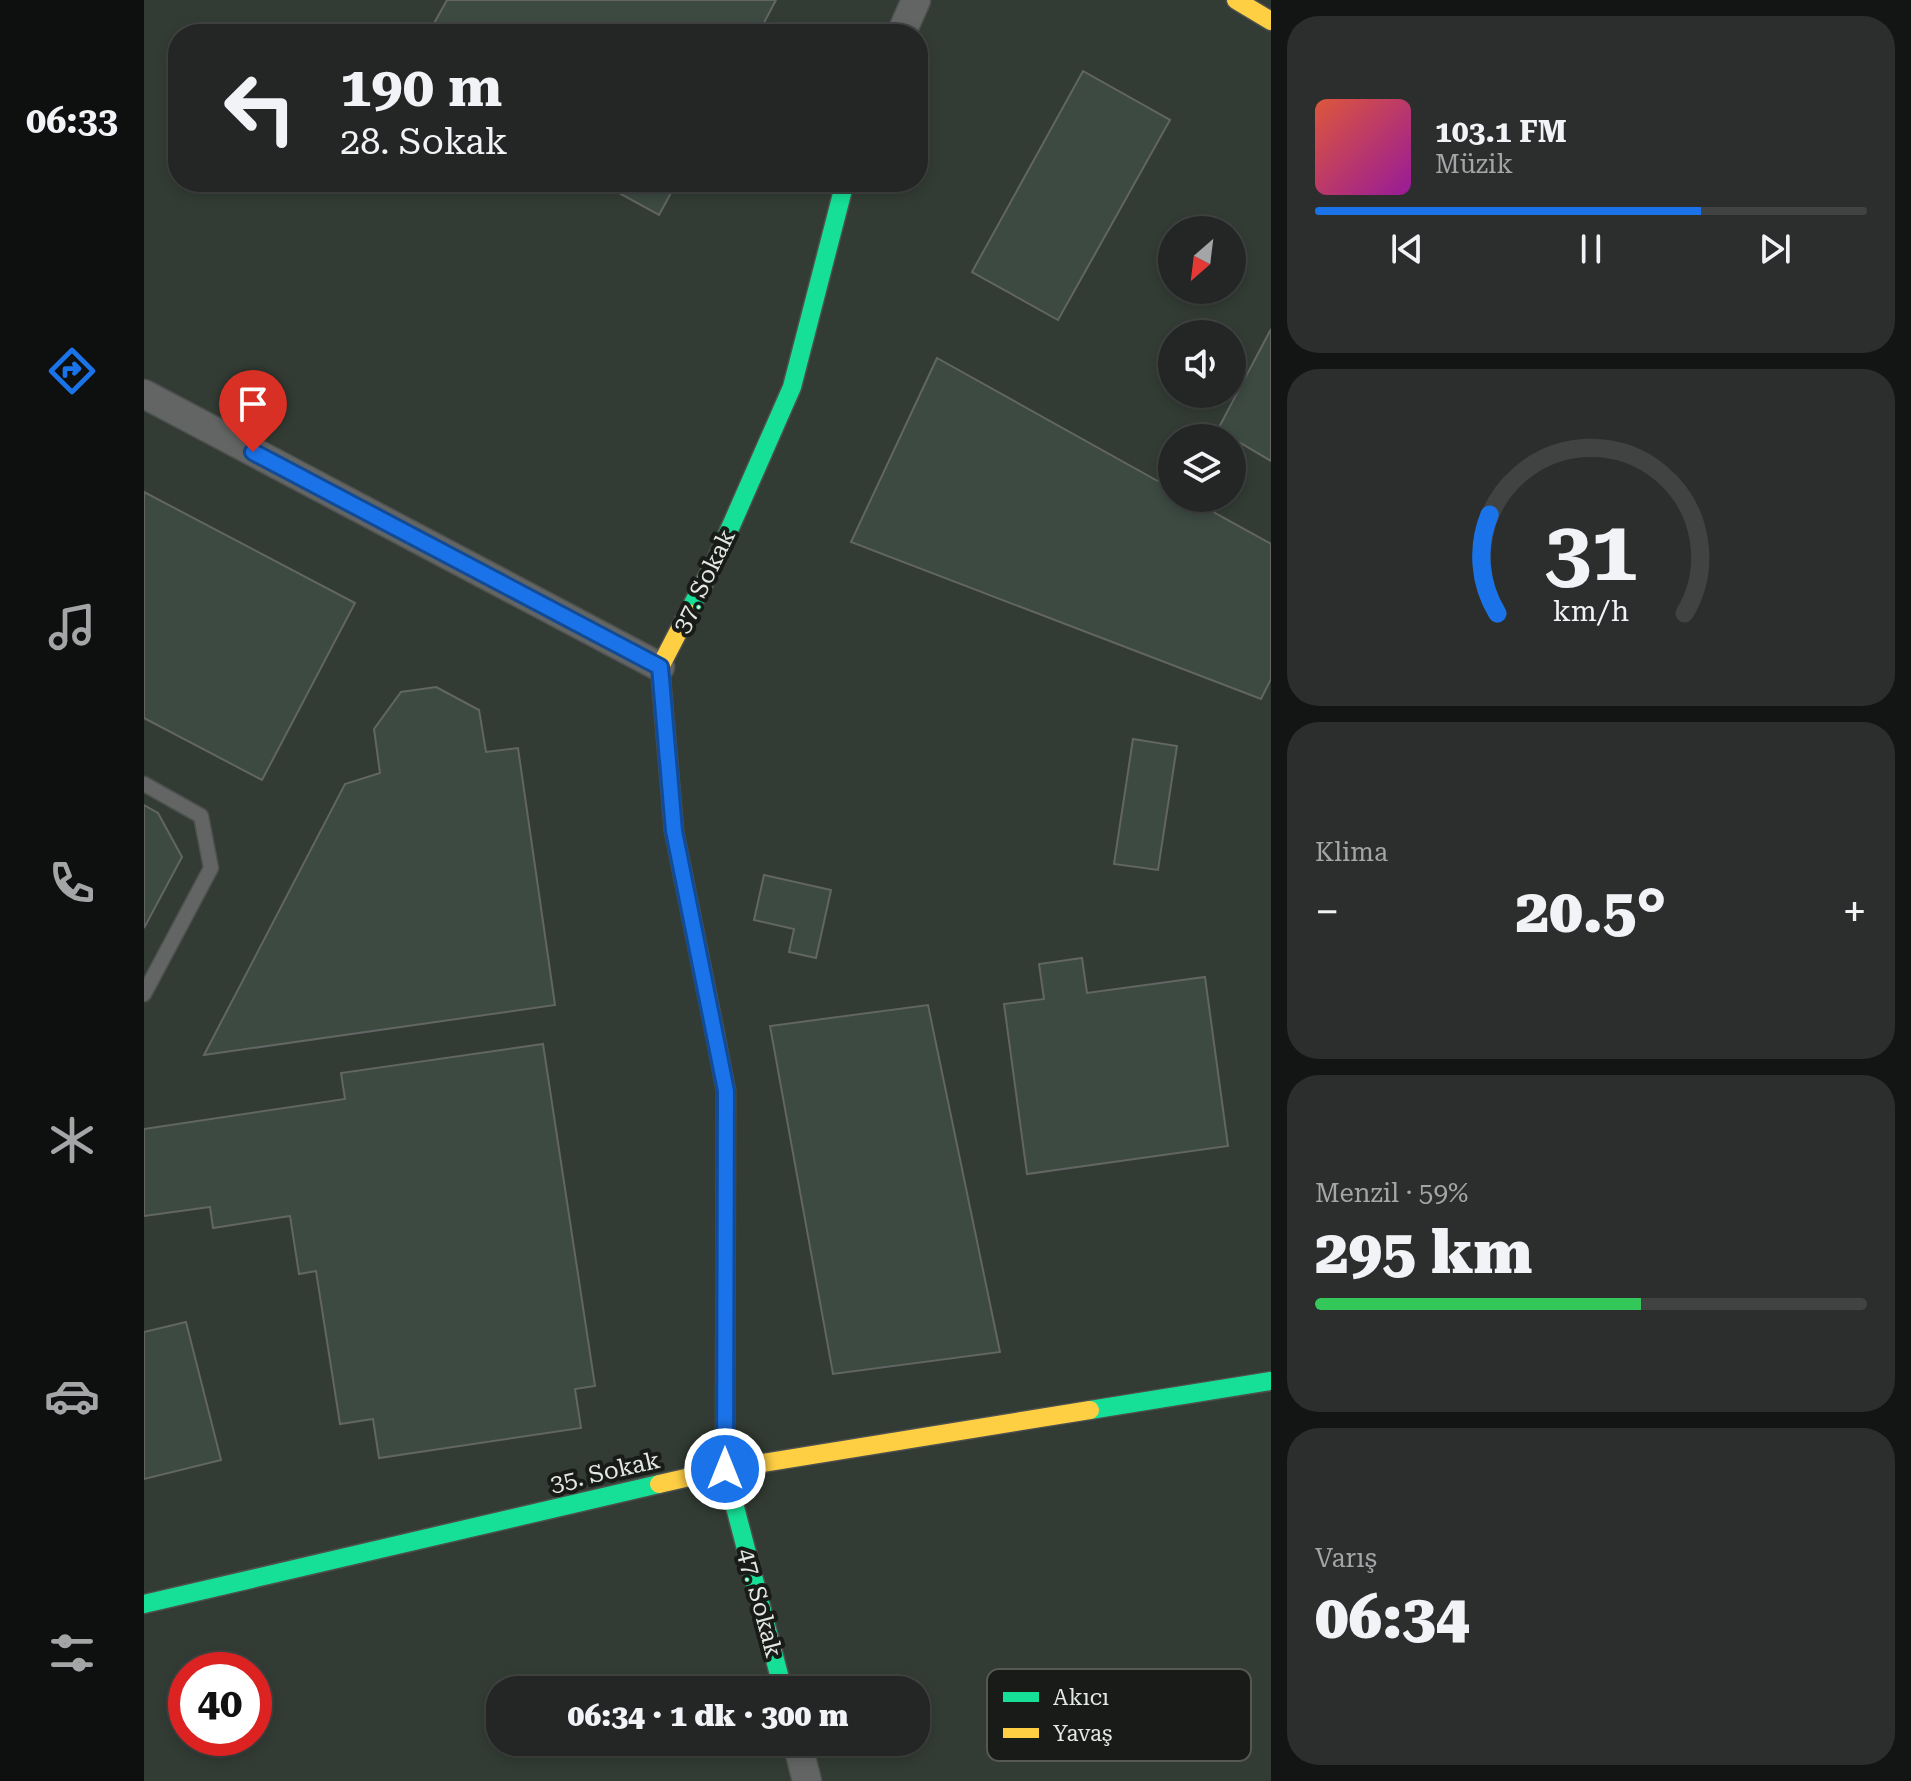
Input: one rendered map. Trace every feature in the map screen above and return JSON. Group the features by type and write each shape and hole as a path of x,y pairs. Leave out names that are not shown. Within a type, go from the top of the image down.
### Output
{"street":[{"path":"905,24 916,0"},
{"path":"1236,0 1271,21"},
{"name":"37. Sokak","path":"660,667 716,560 792,387 842,192"},
{"path":"144,394 660,667 674,831 726,1091 725,1469"},
{"name":"35. Sokak","path":"144,1604 725,1469 1271,1381"},
{"name":"47. Sokak","path":"725,1469 779,1676"},
{"path":"801,1756 807,1781"}],"lane":[{"path":"144,784 201,816 211,868 144,994"}],"shaded area":[{"path":"144,0 1271,0 1271,1781 144,1781"}],"building":[{"path":"447,0 776,0 763,24 434,24"},
{"path":"1083,71 1170,120 1058,320 972,272"},
{"path":"617,192 672,192 659,215"},
{"path":"1271,329 1271,461 1246,446 1246,424 1221,424 1229,408 1246,408 1246,376"},
{"path":"937,358 1158,481 1158,512 1213,512 1271,544 1271,679 1261,699 851,542"},
{"path":"144,492 355,603 262,780 144,718"},
{"path":"436,687 479,710 486,752 518,748 555,1005 204,1055 345,784 380,773 374,729 401,692"},
{"path":"1133,739 1177,746 1158,870 1114,864"},
{"path":"144,805 158,813 182,857 144,928"},
{"path":"764,875 831,890 816,958 789,952 794,929 754,920"},
{"path":"1082,958 1087,993 1205,977 1228,1146 1027,1174 1004,1004 1044,999 1039,964"},
{"path":"928,1005 1000,1352 833,1374 770,1026"},
{"path":"543,1044 595,1386 575,1389 581,1428 379,1458 373,1419 340,1424 316,1271 299,1274 290,1216 213,1228 210,1207 144,1216 144,1129 345,1099 341,1073"},
{"path":"186,1322 221,1460 144,1479 144,1332"}],"traffic: fast":[{"path":"688,613 716,560 792,387 842,192"},
{"path":"715,1034 726,1091 725,1469 779,1676"},
{"path":"1090,1410 1271,1381"},
{"path":"144,1604 659,1484"}],"traffic: slow":[{"path":"1236,0 1271,21"},
{"path":"688,613 660,667 674,831 715,1034"},
{"path":"659,1484 725,1469 1090,1410"}],"route":[{"path":"253,452 660,667 674,831 726,1091 725,1469"}]}
